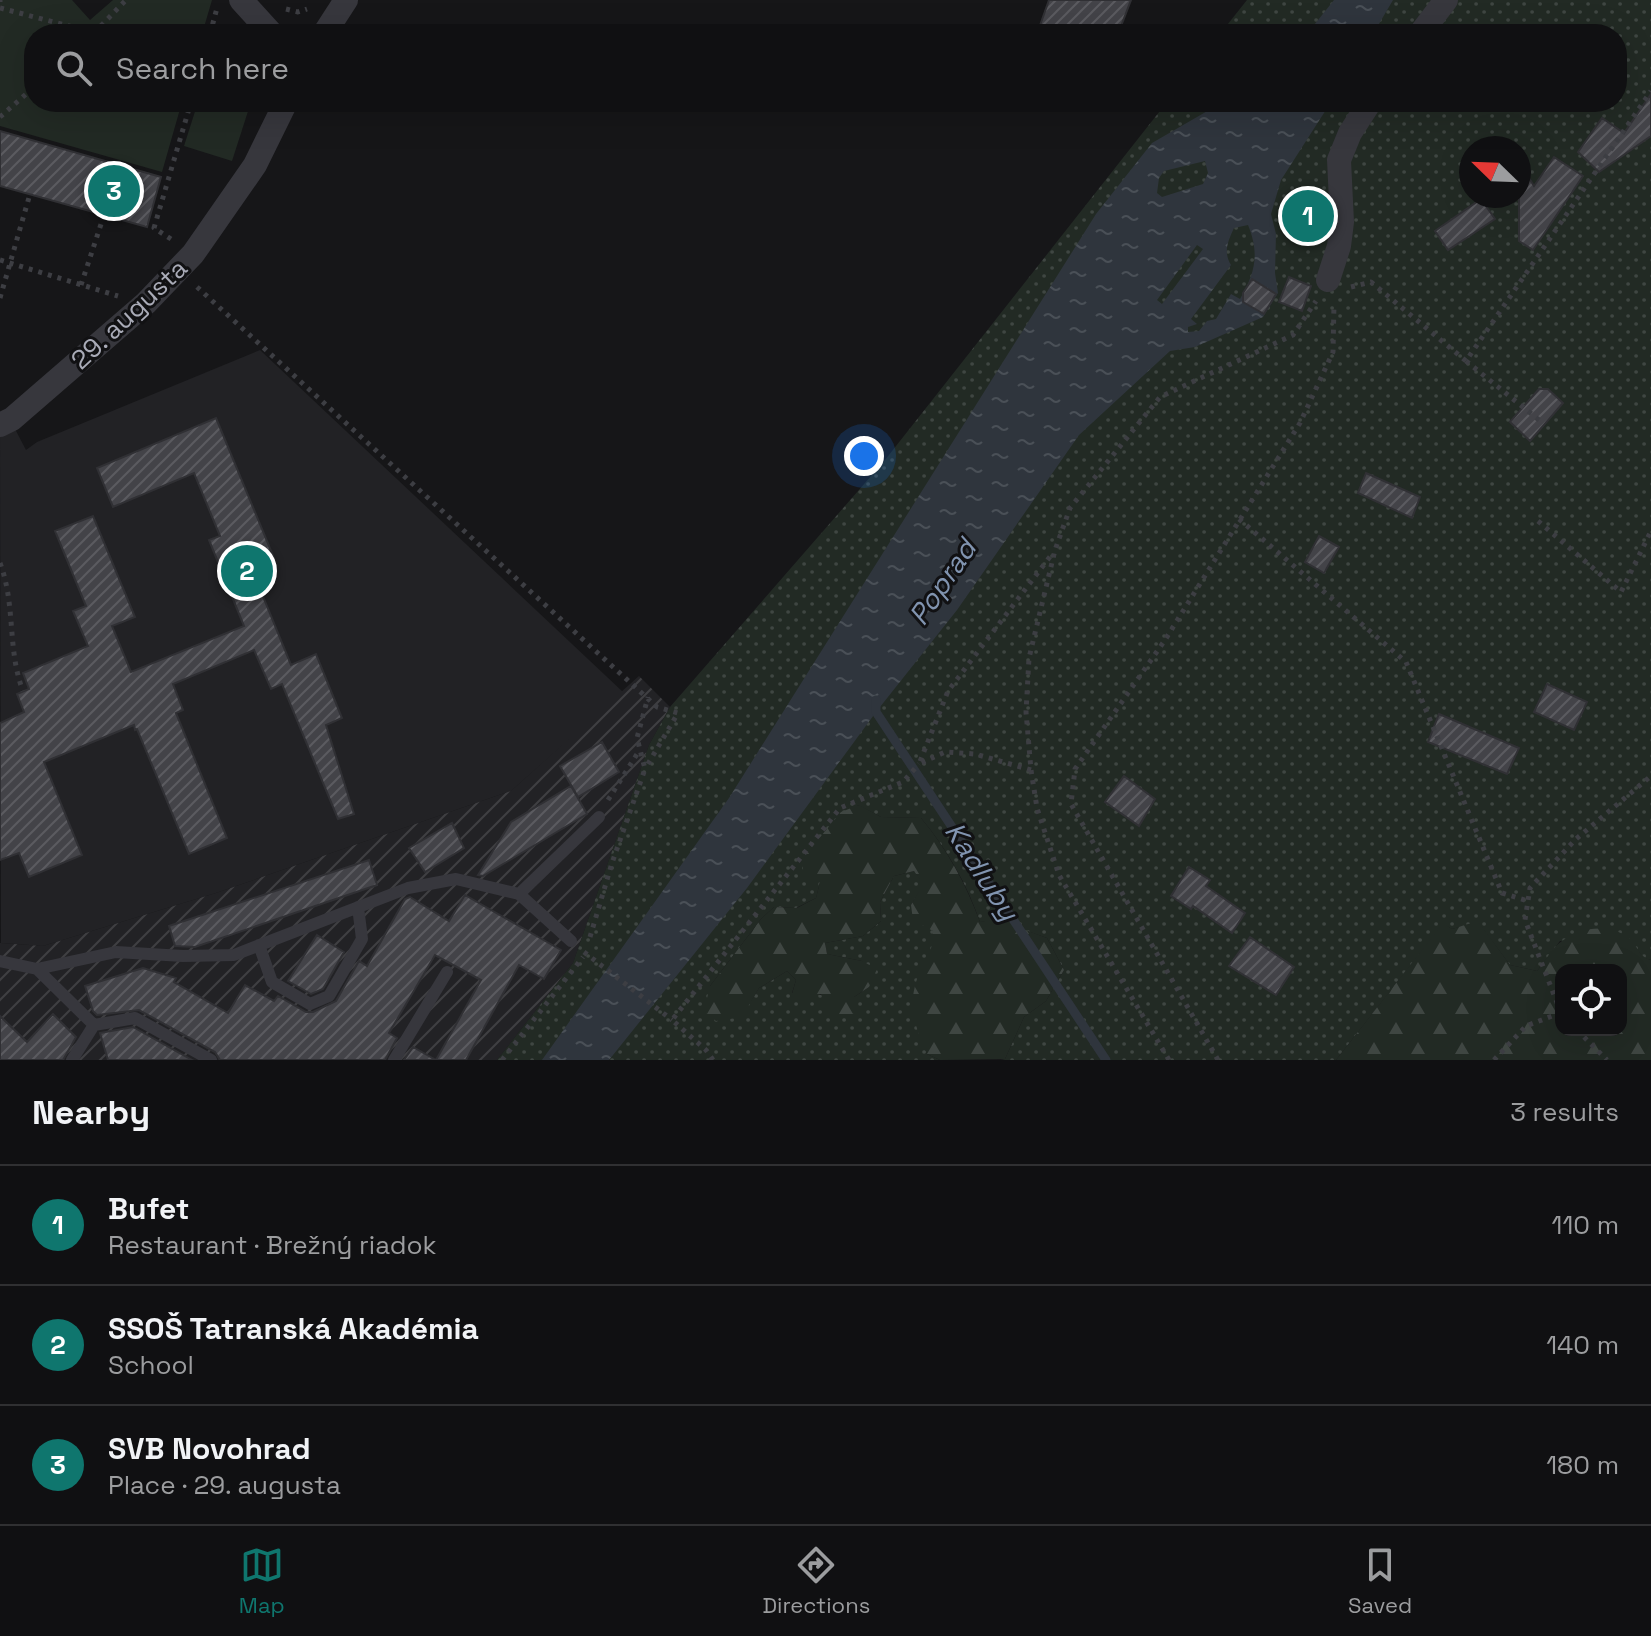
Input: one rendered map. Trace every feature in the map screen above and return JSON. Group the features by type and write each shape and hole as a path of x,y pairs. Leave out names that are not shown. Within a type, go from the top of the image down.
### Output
{"street":[{"path":"241,0 263,24"},
{"path":"330,24 346,0"},
{"path":"1428,24 1446,0"},
{"name":"29. augusta","path":"0,425 12,419 146,303 186,262 255,165 281,112"},
{"path":"1330,286 1342,222 1339,160 1350,133 1364,112"}],"lane":[{"path":"519,894 599,817"},
{"path":"0,961 37,969 116,952 234,955 408,888 456,879 519,894 571,941"},
{"path":"259,945 272,982 310,1004 329,996 362,939 358,907"},
{"path":"37,969 94,1025"},
{"path":"394,1060 447,972"},
{"path":"72,1060 94,1025 135,1018 211,1060"}],"path":[{"path":"104,24 126,0"},
{"path":"213,24 219,0"},
{"path":"0,3 67,24"},
{"path":"285,9 298,12 310,8"},
{"path":"1466,361 1651,91"},
{"path":"0,117 24,96"},
{"path":"188,112 154,228 186,262 657,707 678,713 645,769 612,863 586,953 502,1060"},
{"path":"0,298 30,194"},
{"path":"81,285 104,215"},
{"path":"0,260 146,303"},
{"path":"1169,1060 1059,875 1037,808 1026,712 1029,658 1055,550 1070,508 1160,397 1293,335 1330,286 1371,282 1539,420"},
{"path":"1218,1060 1071,804 1075,769 1165,640 1300,423 1333,352 1336,309 1330,286"},
{"path":"1239,519 1406,662 1502,893 1528,901"},
{"path":"1538,521 1621,592 1651,531"},
{"path":"672,1020 840,808 903,782 919,764 948,691 1055,550"},
{"path":"0,563 9,585 15,670 23,691"},
{"path":"645,769 637,738 648,697"},
{"path":"599,817 639,750"},
{"path":"919,764 945,752 975,754 1031,770"},
{"path":"1555,998 1525,920 1530,888 1576,839 1651,776"},
{"path":"571,941 672,1020 713,1060"},
{"path":"1494,1060 1526,1026 1555,1015"},
{"path":"1583,1036 1607,1060"}],"shaded area":[{"path":"260,350 623,692 511,791 216,893 43,946 1,943 0,436 14,427 26,450 37,442"},
{"path":"639,676 670,707 649,745 573,963 497,1060 0,1060 0,943 43,946 216,893 511,791"}],"green space":[{"path":"0,0 72,0 90,20 113,0 212,0 205,24 24,24 24,112 179,112 162,172 0,126"},
{"path":"1247,0 1651,0 1651,960 1644,958 1629,939 1560,941 1537,971 1510,965 1478,922 1452,929 1443,924 1336,1060 1001,1060 1005,1059 1024,1017 1046,1001 1064,970 1047,938 996,920 980,922 955,867 921,818 881,817 858,805 820,882 816,898 796,908 774,907 761,919 710,986 741,1017 759,988 787,971 796,980 792,993 854,997 869,987 862,961 827,954 825,943 863,936 881,921 880,902 894,876 914,871 924,884 911,905 933,931 933,949 917,980 927,1054 940,1060 497,1060 573,963 649,745 670,707 885,460 1159,112 1627,112 1627,24 1228,24"},
{"path":"195,112 248,112 232,161 184,146"},
{"path":"859,805 881,817 921,818 955,867 980,922 996,919 1047,938 1064,970 1046,1001 1024,1017 1005,1059 940,1060 927,1054 916,1026 913,1000 917,979 930,952 933,931 913,920 911,905 923,884 914,871 894,876 880,902 881,921 863,936 825,943 827,954 862,961 877,969 869,987 854,997 855,1013 840,1018 827,1011 821,994 806,1000 792,994 796,980 787,971 759,988 742,1017 716,1021 704,1011 710,986 761,919 774,907 797,908 816,898 820,882 804,879 802,859 841,812"},
{"path":"1478,921 1510,965 1537,971 1558,944 1586,930 1613,930 1629,938 1641,954 1651,960 1651,1060 1336,1060 1443,923 1452,929"}],"water":[{"path":"1334,0 1393,0 1379,24 1315,24"},
{"name":"Poprad","path":"1206,112 1325,112 1281,180 1271,214 1276,234 1278,293 1263,317 1195,347 1170,351 1079,435 957,610 876,712 747,888 609,1060 542,1060 729,798 1096,214 1152,143","holes":["1205,161 1208,173 1203,184 1162,197 1157,193 1159,178 1164,171","1248,225 1255,254 1249,281 1240,299 1231,294 1216,319 1207,321 1199,331 1188,332 1188,327 1197,324 1191,319 1231,265 1227,251 1234,228","1197,245 1203,249 1162,304 1157,300"]}],"building":[{"path":"1049,0 1131,0 1122,24 1041,24"},
{"path":"1651,94 1651,136 1599,172 1578,152 1602,118 1624,133"},
{"path":"0,131 161,177 147,227 0,186"},
{"path":"1554,157 1583,176 1533,250 1519,241 1519,208 1531,208 1531,181 1534,186"},
{"path":"1468,208 1487,208 1495,219 1448,250 1435,231"},
{"path":"1289,277 1311,286 1302,311 1279,302"},
{"path":"1252,279 1276,294 1264,314 1243,302 1243,293"},
{"path":"1539,389 1548,389 1563,403 1530,441 1510,422"},
{"path":"216,418 274,558 251,567 291,665 316,654 342,718 326,725 354,814 338,819 282,684 271,689 254,650 173,684 183,710 176,713 227,838 189,854 134,725 44,762 82,855 29,877 19,853 0,860 0,723 24,712 17,694 29,689 23,673 88,646 73,611 86,606 55,531 93,516 135,617 112,626 131,672 244,626 209,540 220,536 194,473 113,507 97,468"},
{"path":"1366,473 1420,497 1412,518 1358,493"},
{"path":"1319,536 1339,547 1324,573 1305,562"},
{"path":"1547,684 1587,702 1574,730 1534,712"},
{"path":"1439,714 1519,748 1507,774 1428,742"},
{"path":"602,742 619,772 578,797 560,766"},
{"path":"1124,776 1155,799 1139,826 1105,802"},
{"path":"571,786 587,814 483,876 478,875 511,822"},
{"path":"452,823 464,848 425,872 409,848"},
{"path":"369,860 377,885 195,947 175,946 169,926"},
{"path":"1189,867 1210,880 1206,886 1245,913 1232,933 1193,906 1191,909 1171,896"},
{"path":"465,895 561,950 544,979 519,965 466,1060 436,1060 481,980 435,955 389,1033 397,1038 385,1060 220,1060 215,1052 139,1010 97,1015 85,986 143,968 176,978 174,982 228,1013 245,985 274,1001 278,996 306,1012 313,1012 336,1001 359,961 367,966 405,899 410,897 449,921"},
{"path":"317,935 344,952 323,989 311,994 288,981"},
{"path":"1250,937 1294,967 1276,995 1229,966"},
{"path":"53,1014 76,1037 63,1060 0,1060 0,1016 27,1042"},
{"path":"133,1027 192,1060 108,1060 100,1033"},
{"path":"413,1047 436,1060 404,1060"}],"waterway":[{"name":"Kadluby","path":"876,700 876,712 1106,1060"}],"place":[{"name":"SVB Novohrad","path":"114,191"},
{"name":"Bufet","path":"1308,216"},
{"name":"SSOŠ Tatranská Akadémia","path":"247,571"}]}
